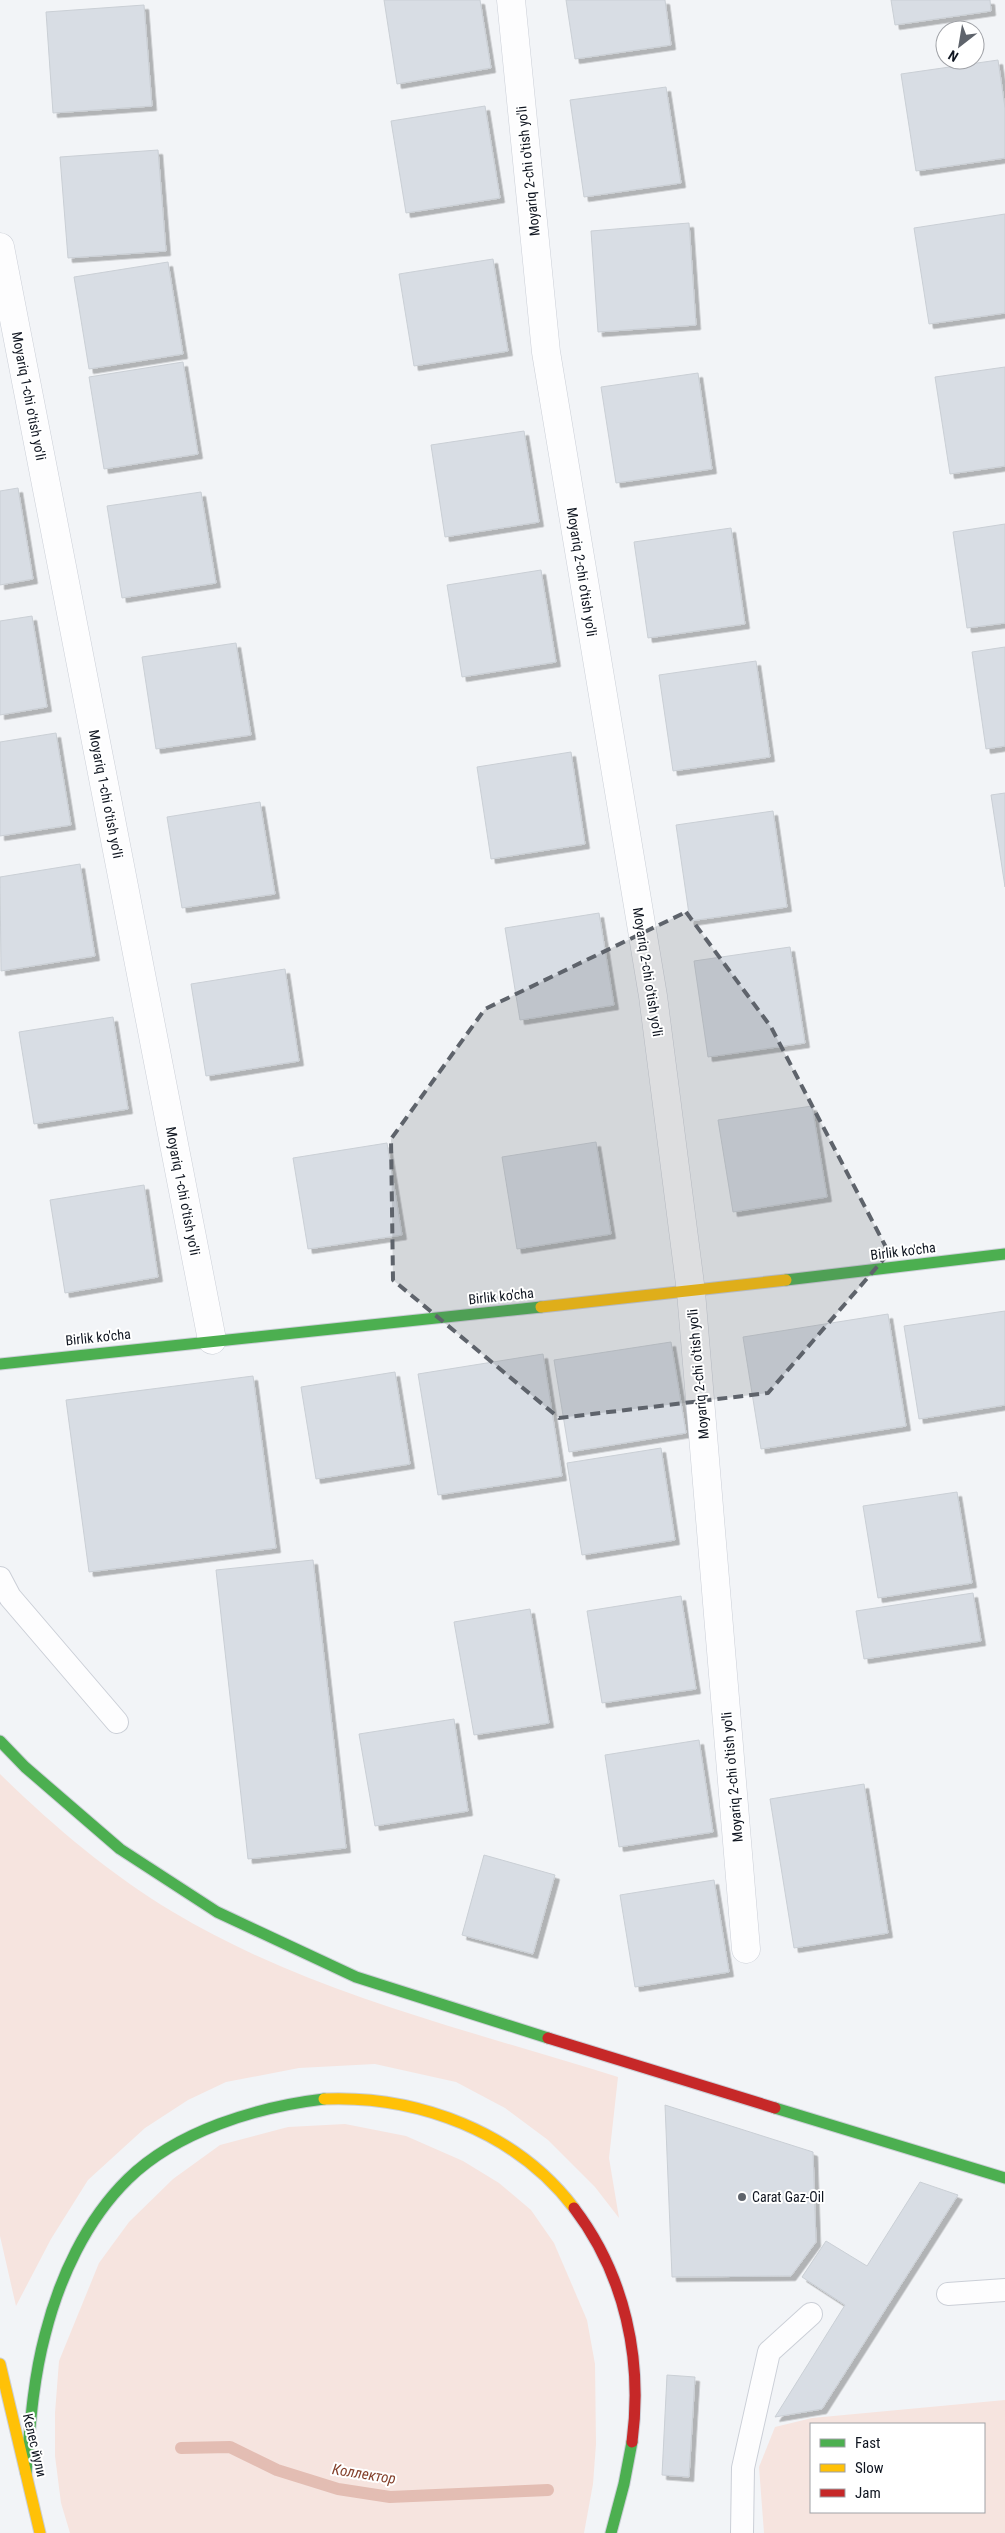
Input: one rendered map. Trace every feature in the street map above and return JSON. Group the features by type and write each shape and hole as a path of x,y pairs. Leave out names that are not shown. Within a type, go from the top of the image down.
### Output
{"main road":[{"name":"Birlik ko'cha","path":"0,1364 212,1340 691,1292 1005,1254"},
{"path":"0,1741 26,1768 135,1860 217,1912 356,1977 427,2001 1005,2178"},
{"path":"26,2473 37,2365 51,2307 72,2259 100,2214 129,2178 200,2133 238,2116 284,2104 324,2098 365,2098 404,2104 443,2115 486,2135 529,2160 562,2194 591,2232 612,2278 629,2327 634,2372 631,2446 619,2504 610,2533"},
{"name":"Келес йули","path":"0,2364 40,2533"}],"street":[{"name":"Moyariq 2-chi o'tish yo'li","path":"511,0 546,352 653,996 691,1292 746,1949"},
{"name":"Moyariq 1-chi o'tish yo'li","path":"0,248 212,1340"}],"lane":[{"path":"0,1578 10,1597 117,1722"},
{"path":"948,2294 1005,2290"},
{"path":"742,2533 743,2468 769,2352 811,2314"}],"highlighted area":[{"path":"686,912 771,1027 889,1253 768,1393 559,1418 393,1280 391,1139 485,1009"}],"shaded area":[{"path":"0,1774 82,1848 127,1882 173,1912 225,1940 279,1965 390,2007 618,2077 609,2158 619,2218 595,2187 548,2140 505,2108 456,2082 375,2064 299,2068 226,2082 188,2100 145,2128 88,2180 51,2239 16,2306 0,2236"},
{"path":"345,2124 406,2136 463,2161 499,2183 531,2210 554,2243 587,2320 595,2364 596,2444 593,2484 584,2533 70,2533 61,2503 55,2456 55,2413 59,2361 99,2263 129,2222 173,2179 220,2145 288,2127"},
{"path":"1005,2400 1005,2533 764,2533 759,2467 775,2427 812,2418"}],"building":[{"path":"384,0 480,0 491,68 397,84"},
{"path":"566,0 665,0 671,45 575,59"},
{"path":"891,0 990,0 991,11 895,25"},
{"path":"144,5 152,106 53,113 46,12"},
{"path":"998,60 1005,108 1005,158 916,171 901,74 935,69 985,70 985,62"},
{"path":"666,87 681,183 584,197 570,100"},
{"path":"485,106 500,198 406,213 391,121"},
{"path":"158,150 166,251 68,258 60,157"},
{"path":"1005,214 1005,313 929,324 914,228"},
{"path":"689,223 696,325 598,332 591,231"},
{"path":"493,259 508,351 414,366 399,274"},
{"path":"168,262 183,354 89,369 74,277"},
{"path":"183,362 198,454 104,469 89,377"},
{"path":"1005,367 1005,466 950,474 935,377"},
{"path":"698,373 712,469 616,483 601,387"},
{"path":"524,431 539,522 445,537 431,445"},
{"path":"18,488 33,579 0,585 0,491"},
{"path":"201,492 216,583 122,598 107,506"},
{"path":"1005,524 1005,623 967,628 953,532"},
{"path":"731,528 745,624 648,638 634,542"},
{"path":"541,570 556,662 462,677 447,585"},
{"path":"32,616 47,707 0,715 0,621"},
{"path":"236,643 251,735 156,749 142,657"},
{"path":"1005,647 1005,746 986,749 972,652"},
{"path":"756,661 770,757 673,771 659,675"},
{"path":"56,733 71,825 0,836 0,742"},
{"path":"571,752 585,844 491,859 477,767"},
{"path":"1005,793 1005,887 991,795"},
{"path":"260,802 275,894 182,908 167,817"},
{"path":"773,811 787,907 690,921 676,825"},
{"path":"80,864 95,956 1,971 0,877"},
{"path":"599,913 614,1005 520,1020 505,928"},
{"path":"790,947 805,1043 708,1057 694,961"},
{"path":"285,969 299,1061 206,1076 191,984"},
{"path":"113,1017 128,1109 34,1124 19,1032"},
{"path":"812,1106 827,1197 733,1212 718,1120"},
{"path":"596,1142 611,1234 517,1249 502,1157"},
{"path":"387,1143 402,1235 308,1249 293,1158"},
{"path":"144,1185 158,1277 65,1293 50,1200"},
{"path":"1005,1311 1005,1405 919,1419 904,1326"},
{"path":"888,1314 906,1426 761,1449 743,1337"},
{"path":"671,1342 686,1433 569,1452 554,1360"},
{"path":"543,1354 562,1476 438,1495 418,1374"},
{"path":"395,1372 410,1464 316,1479 301,1387"},
{"path":"253,1376 276,1548 89,1572 66,1400"},
{"path":"661,1448 675,1540 582,1555 567,1463"},
{"path":"957,1492 972,1583 878,1598 863,1506"},
{"path":"313,1560 346,1848 248,1859 216,1570"},
{"path":"973,1593 981,1641 864,1659 856,1611"},
{"path":"681,1596 696,1689 602,1703 587,1611"},
{"path":"530,1609 549,1723 474,1735 454,1622"},
{"path":"454,1719 468,1811 375,1826 359,1734"},
{"path":"699,1740 713,1832 619,1847 605,1755"},
{"path":"864,1784 888,1933 794,1948 770,1799"},
{"path":"484,1855 555,1875 533,1954 462,1935"},
{"path":"714,1880 729,1972 635,1987 620,1895"},
{"name":"Carat Gaz-Oil","path":"665,2105 813,2152 816,2242 791,2276 672,2277"},
{"path":"920,2182 958,2195 822,2409 775,2417 845,2305 802,2277 826,2241 867,2266"},
{"path":"667,2375 695,2377 689,2477 662,2475"}],"waterway":[{"name":"Коллектор","path":"181,2448 230,2447 277,2470 338,2489 390,2497 548,2490"}],"traffic: fast":[{"path":"786,1280 1005,1254"},
{"path":"0,1364 541,1307"},
{"path":"0,1741 25,1767 120,1849 217,1912 356,1977 548,2038"},
{"path":"26,2473 35,2386 41,2352 51,2314 66,2272 76,2251 99,2213 113,2195 148,2162 170,2147 194,2135 245,2115 272,2108 324,2099"},
{"path":"775,2108 1005,2178"},
{"path":"611,2533 624,2484 632,2442"}],"traffic: slow":[{"path":"541,1307 786,1280"},
{"path":"324,2099 359,2099 395,2104 429,2112 462,2124 494,2139 524,2158 550,2181 574,2208"},
{"path":"0,2364 40,2533"}],"traffic: jam":[{"path":"548,2038 775,2108"},
{"path":"574,2208 592,2234 606,2261 618,2290 626,2319 632,2349 635,2380 632,2442"}],"place":[{"name":"Carat Gaz-Oil","path":"742,2197"}]}
